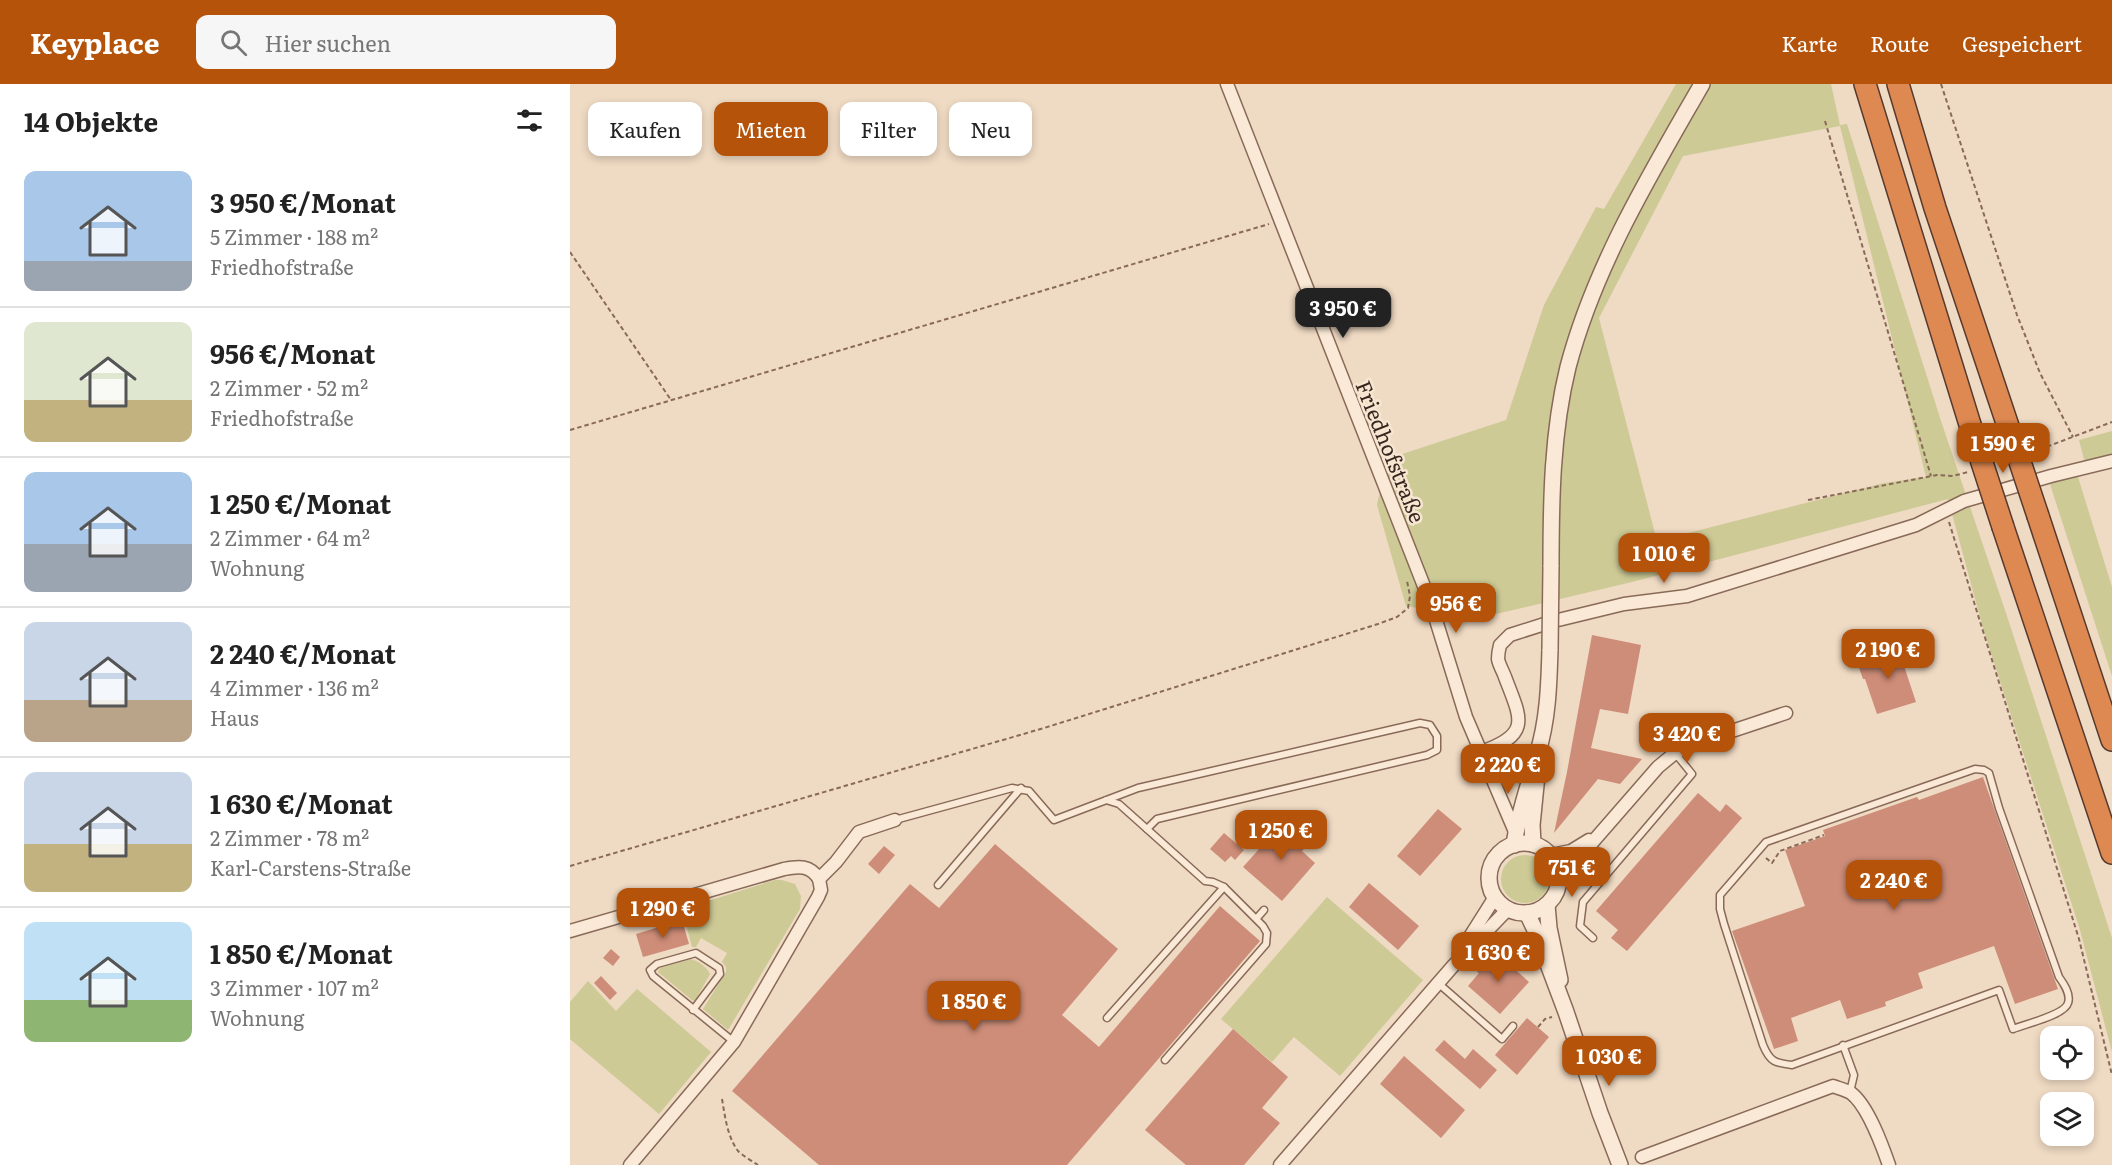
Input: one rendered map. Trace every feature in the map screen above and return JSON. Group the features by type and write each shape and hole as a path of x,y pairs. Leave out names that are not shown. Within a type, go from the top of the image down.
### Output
{"highway":[{"path":"1865,84 1976,444 2112,853"},
{"path":"1898,84 1935,208 2112,741"}],"street":[{"name":"Friedhofstraße","path":"1227,84 1431,604 1466,717 1515,839"},
{"path":"1533,844 1532,825 1538,754 1544,724 1550,649 1552,497 1555,450 1568,367 1590,300 1609,253 1640,191 1702,84"},
{"path":"1481,752 1504,743 1513,736 1517,729 1519,716 1498,659 1500,645 1510,636 1554,621 1624,604 1687,596 1916,525 1964,501 2112,461"},
{"path":"1559,875 1577,860 1658,767 1675,753 1699,742 1786,713"},
{"path":"1515,839 1533,844 1551,855 1557,865 1559,875 1557,892 1547,905 1527,913 1509,909 1495,897 1490,876 1497,857 1515,839 1528,782 1538,754"},
{"path":"819,879 837,862 859,832 896,820"},
{"path":"1551,855 1571,851 1600,833"},
{"path":"570,931 783,869 799,866 810,868 819,879 821,890 818,897 734,1042 630,1165"},
{"path":"1453,966 1469,935 1495,897"},
{"path":"1547,905 1549,928 1566,1012"},
{"path":"1280,1165 1453,966 1509,909"},
{"path":"1527,913 1566,1012 1620,1165"},
{"path":"1642,1157 1833,1086 1850,1093 1862,1105 1882,1146 1888,1165"}],"lane":[{"path":"896,820 1012,788 1021,788 1037,798 1054,820 1138,788 1420,723 1430,725 1437,736 1437,750 1427,755 1157,819 1147,829"},
{"path":"1593,938 1580,926 1583,902 1692,774 1675,753"},
{"path":"1975,769 1984,770 1989,773 1999,808 2059,977 2069,996 2068,1005 2062,1012 2013,1029 1999,990 1843,1046 1792,1065 1777,1064 1767,1055 1724,924 1720,909 1720,895 1766,842 1975,769"},
{"path":"938,885 1021,788"},
{"path":"1106,800 1119,804 1205,881 1224,887 1257,918 1267,933 1266,944 1165,1060"},
{"path":"1107,1018 1224,887"},
{"path":"1257,918 1264,910"},
{"path":"693,1010 720,974 719,968 696,953 652,967 650,970 653,976 693,1010 734,1042"},
{"path":"1438,983 1502,1039 1513,1026"},
{"path":"1843,1046 1854,1075 1850,1093"}],"path":[{"path":"1941,84 2017,315 2040,373 2073,436"},
{"path":"1825,121 1931,476"},
{"path":"570,430 1280,221"},
{"path":"570,252 671,400"},
{"path":"2028,454 2112,422"},
{"path":"1808,500 1931,476 1953,476 1974,470"},
{"path":"1945,511 2079,939 2112,1075"},
{"path":"570,866 1044,728 1378,624 1397,617 1408,608 1410,596 1404,572"},
{"path":"1774,860 1780,851 1824,835"},
{"path":"1538,1028 1545,1019 1566,1012"},
{"path":"722,1099 728,1131 734,1143 739,1152 758,1165"}],"shaded area":[{"path":"1676,84 1831,84 1840,125 1847,124 1942,424 2112,938 2112,1052 2080,930 1983,628 1948,499 1632,582 1479,618 1406,606 1377,505 1387,459 1506,420 1544,305 1596,207 1604,209","holes":["1840,126 1926,477 1884,483 1657,541 1599,318 1683,156"]},
{"path":"2112,431 2112,456 2085,463 2079,440"},
{"path":"2078,477 2112,587 2112,676 2049,481"},
{"path":"1520,855 1530,855 1545,865 1549,879 1548,888 1539,899 1530,903 1520,903 1505,893 1501,884 1501,874 1511,859"},
{"path":"775,880 795,884 801,896 800,909 728,1030 703,1009 726,972 726,967 722,962 727,953 701,938 696,947 692,947 682,909"},
{"path":"1327,897 1423,980 1340,1076 1294,1037 1272,1062 1221,1019"},
{"path":"690,959 702,964 710,974 693,1001 658,972 660,968"},
{"path":"588,981 616,1011 637,989 711,1052 659,1114 570,1039 570,1002"}],"building":[{"path":"1592,635 1641,645 1628,714 1600,709 1591,748 1642,759 1620,784 1598,779 1554,833 1567,772"},
{"path":"1901,647 1907,665 1904,666 1916,702 1877,714 1857,662"},
{"path":"1983,777 2058,989 2015,1004 1994,946 1918,973 1923,988 1885,1002 1886,1006 1847,1019 1840,1000 1791,1018 1798,1041 1774,1049 1732,931 1805,906 1785,850 1825,836 1823,830"},
{"path":"1698,793 1720,812 1726,804 1742,818 1627,951 1611,938 1618,930 1596,911"},
{"path":"1438,809 1462,829 1420,876 1397,856"},
{"path":"1285,820 1310,842 1302,851 1315,863 1282,901 1243,867"},
{"path":"1224,833 1244,850 1235,860 1231,856 1225,862 1210,849"},
{"path":"995,844 1118,949 1062,1015 1099,1047 1220,906 1260,941 1067,1165 819,1165 732,1091 910,884 939,908"},
{"path":"884,846 895,855 879,874 868,864"},
{"path":"1369,883 1419,926 1398,950 1349,907"},
{"path":"682,920 689,944 643,957 636,934"},
{"path":"611,949 620,957 613,966 603,958"},
{"path":"1497,953 1529,982 1500,1014 1468,986 1484,963 1486,965"},
{"path":"601,976 617,993 610,1000 594,983"},
{"path":"1527,1018 1549,1037 1517,1075 1495,1055"},
{"path":"1233,1029 1288,1077 1262,1108 1280,1123 1244,1165 1186,1165 1145,1130"},
{"path":"1444,1040 1465,1059 1473,1049 1497,1070 1480,1089 1435,1050"},
{"path":"1404,1056 1465,1110 1441,1138 1380,1084"}]}
